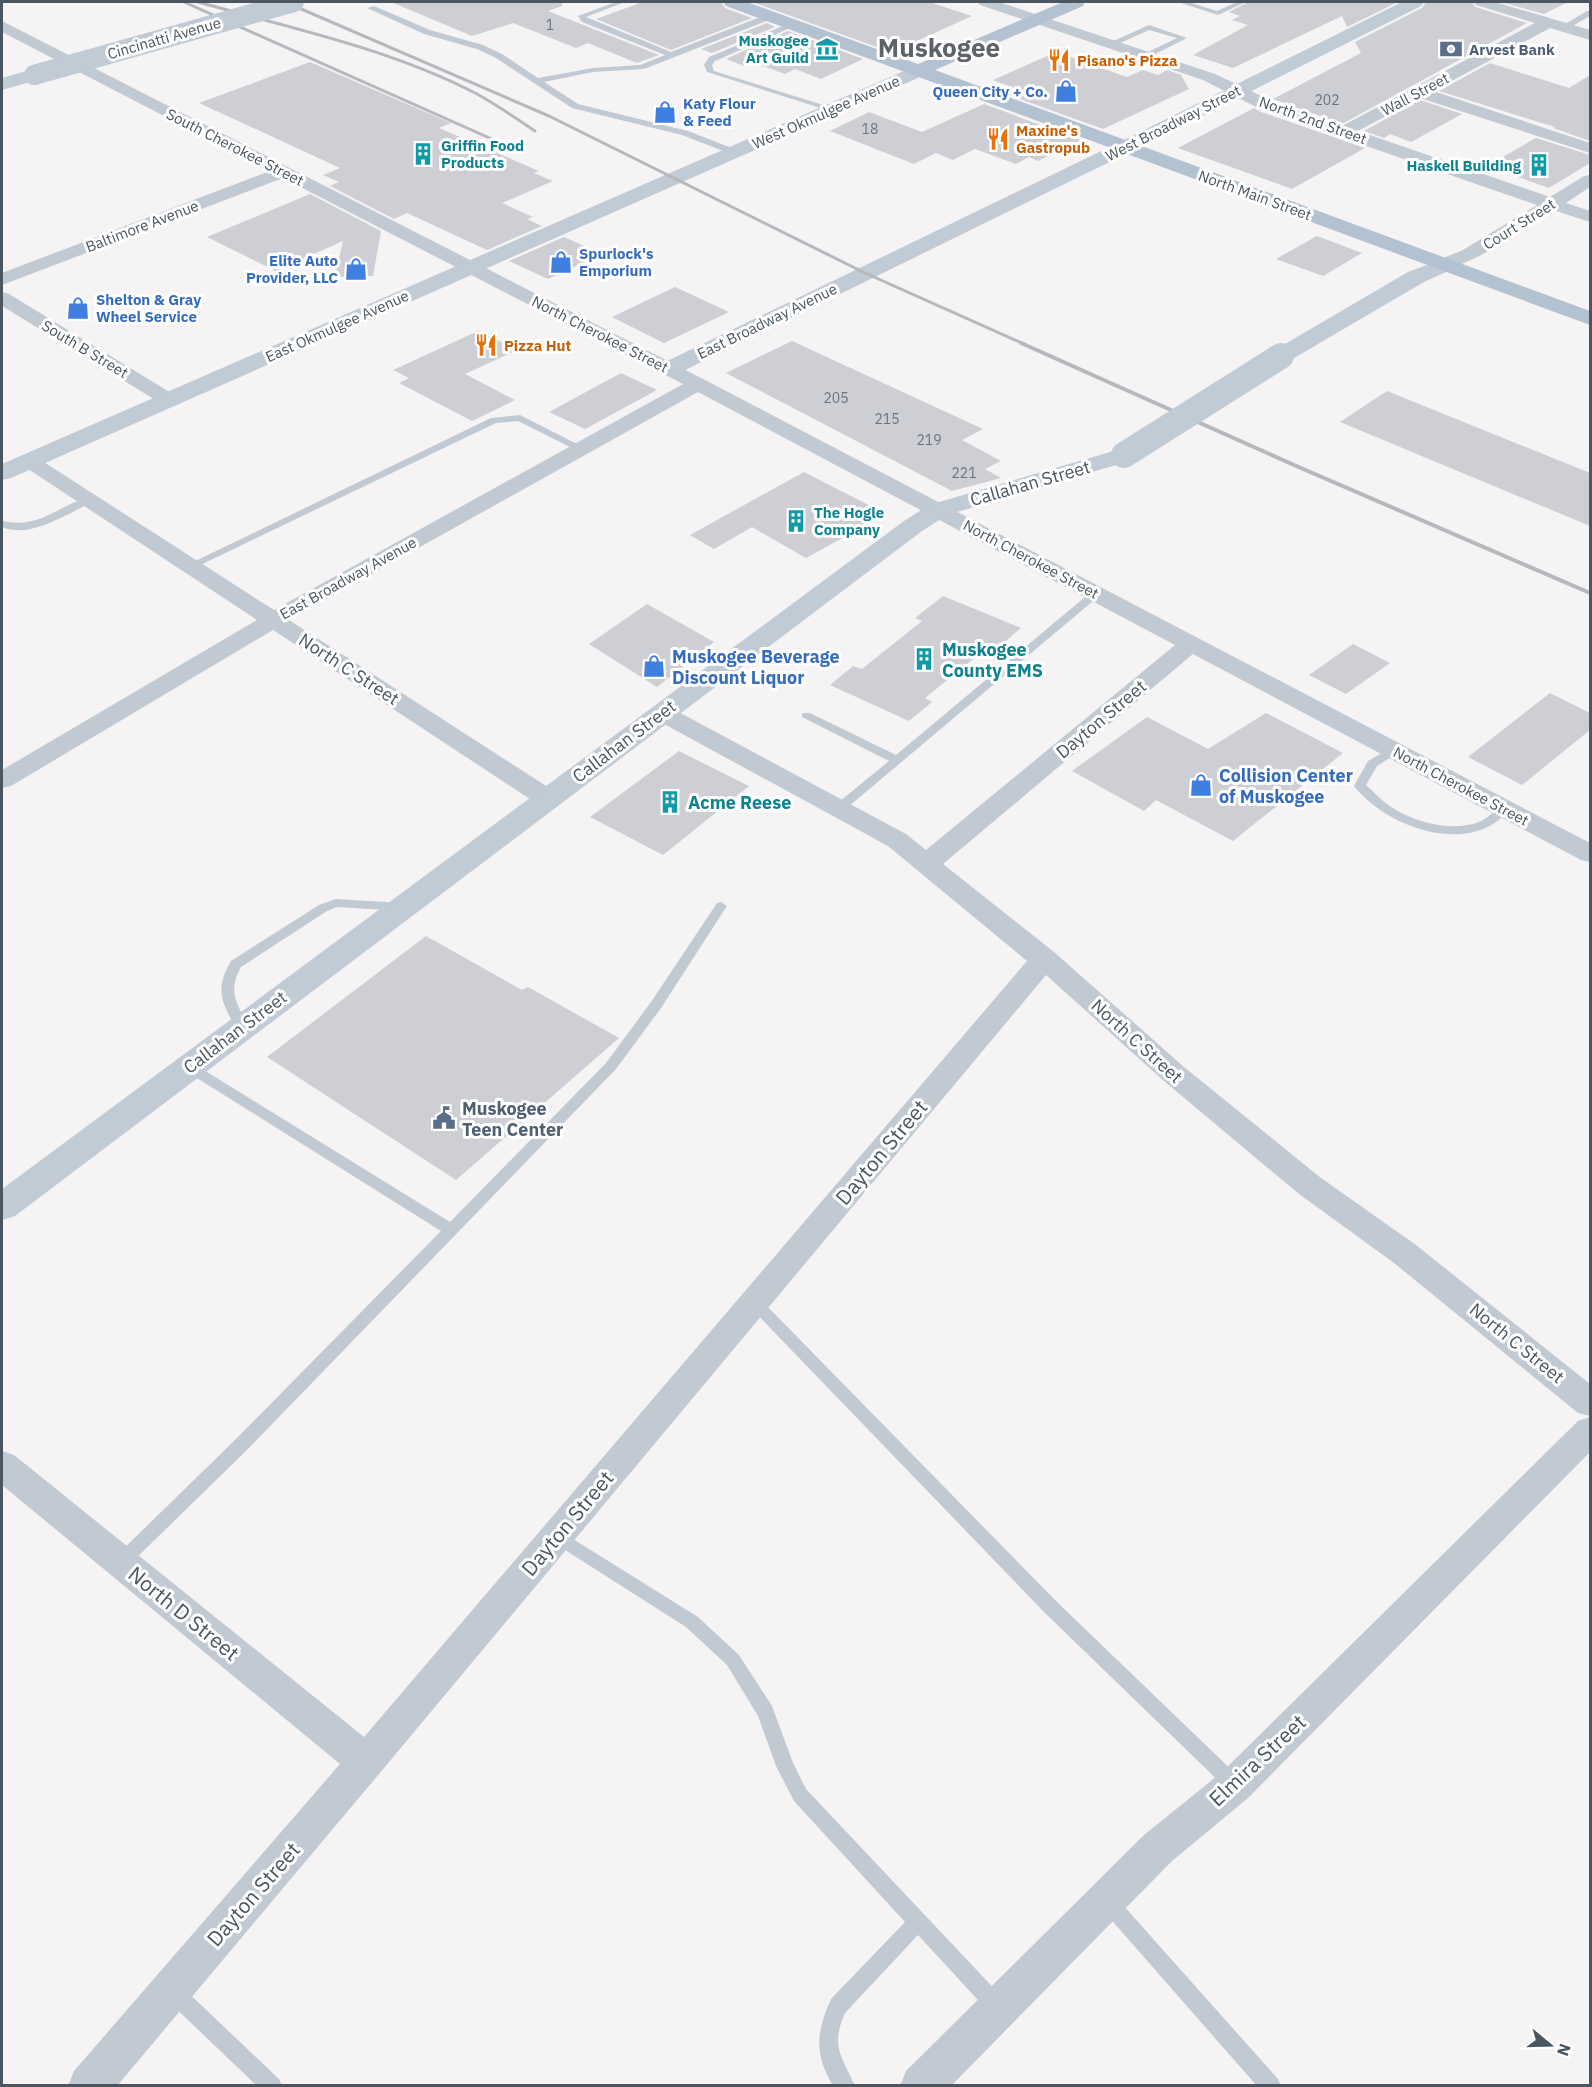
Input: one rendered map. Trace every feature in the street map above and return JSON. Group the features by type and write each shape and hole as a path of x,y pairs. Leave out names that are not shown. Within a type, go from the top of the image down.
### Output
{"main road":[{"name":"North Main Street","path":"732,2 1590,318"},
{"name":"West Okmulgee Avenue","path":"920,70 1077,2"}],"street":[{"name":"Cincinatti Avenue","path":"18,72 261,2"},
{"name":"Cincinatti Avenue","path":"18,72 294,2"},
{"name":"North 2nd Street","path":"985,2 1209,77 1268,106 1590,217"},
{"name":"West Broadway Street","path":"865,273 1125,147 1415,2"},
{"path":"1481,2 1590,35"},
{"name":"Wall Street","path":"1344,132 1419,92 1556,25"},
{"name":"South Cherokee Street","path":"2,26 470,267"},
{"name":"West Okmulgee Avenue","path":"673,178 920,70"},
{"path":"2,84 18,72"},
{"path":"1419,92 1590,148"},
{"name":"Baltimore Avenue","path":"2,279 282,172"},
{"name":"East Okmulgee Avenue","path":"2,473 673,178"},
{"name":"Court Street","path":"1445,264 1470,254 1590,180"},
{"name":"Callahan Street","path":"2,1207 913,526 939,510 1124,455 1281,356 1410,280 1445,264"},
{"name":"North Cherokee Street","path":"470,267 939,510 1590,854"},
{"name":"East Broadway Avenue","path":"669,369 865,273"},
{"name":"South B Street","path":"2,298 169,400"},
{"name":"East Broadway Avenue","path":"2,780 273,620 698,384"},
{"name":"North C Street","path":"29,461 548,799"},
{"name":"Dayton Street","path":"926,864 1192,643"},
{"name":"North C Street","path":"662,713 897,840 1044,959 1174,1074 1310,1186 1405,1254 1590,1403"},
{"name":"Dayton Street","path":"89,2085 557,1536 1044,959"},
{"name":"Elmira Street","path":"921,2085 1158,1848 1234,1785 1590,1431"},
{"name":"North D Street","path":"2,1464 366,1761"}],"lane":[{"path":"621,2 582,16 585,20 671,55"},
{"path":"1182,2 1218,13 1242,2"},
{"path":"371,8 427,32 480,47 499,56 575,106 676,130 734,152"},
{"path":"1556,25 1590,13"},
{"path":"537,81 592,70 641,67 771,16"},
{"path":"793,25 712,59 708,65 711,72 830,110"},
{"path":"1113,43 1149,27 1183,38 1147,56"},
{"path":"190,566 494,420 520,418 582,448"},
{"path":"2,524 7,528 23,530 89,500"},
{"path":"838,809 1095,594"},
{"path":"806,715 897,760"},
{"path":"1394,750 1372,764 1360,786 1387,810 1427,826 1463,831 1488,823 1504,809"},
{"path":"242,1027 225,992 228,978 236,964 323,908 336,903 402,907"},
{"path":"122,1562 243,1443 610,1066 656,1005 721,906"},
{"path":"189,1067 451,1230"},
{"path":"754,1302 996,1554 1153,1710 1234,1785"},
{"path":"557,1536 692,1622 733,1660 766,1713 785,1766 800,1795 998,2008"},
{"path":"1107,1900 1271,2085"},
{"path":"846,2085 828,2055 831,2020 838,2006 918,1922"},
{"path":"171,1990 272,2085"}],"building":[{"path":"391,2 562,2 562,6 548,11 659,55 637,63 588,43 576,48 513,23 472,36"},
{"path":"643,2 721,2 725,8 752,18 671,50 596,19"},
{"path":"752,2 929,2 972,16 908,45 901,42 885,50"},
{"path":"1248,2 1398,2 1347,27 1342,16 1233,68 1193,55 1248,25 1232,20 1240,16 1229,12"},
{"path":"1426,2 1472,2 1475,7 1527,23 1342,124 1273,99 1361,53 1355,42 1422,8"},
{"path":"1501,2 1568,2 1544,14"},
{"path":"767,23 775,27 712,53 701,49"},
{"path":"788,31 863,59 821,79 795,69 785,74 753,62 744,66 726,59"},
{"path":"1056,52 1127,77 1143,70 1158,75 1167,70 1181,75 1189,89 1103,129 1006,94 1017,89 993,80"},
{"name":"Griffin Food Products","path":"310,62 451,123 439,128 539,171 534,173 553,181 502,203 533,217 527,219 542,226 487,250 407,213 394,219 330,186 339,182 323,175 340,168 199,103"},
{"path":"1490,63 1569,88 1590,75 1590,141 1553,128 1555,127 1439,91"},
{"path":"1420,100 1462,114 1411,142 1390,134 1384,138 1364,131"},
{"path":"984,104 1081,140 1038,161 1029,157 1016,164 975,149 953,160 936,153 914,164 830,131 869,112 922,132"},
{"path":"1254,108 1365,148 1292,189 1178,148"},
{"name":"Haskell Building","path":"1536,138 1590,155 1590,163 1549,188 1487,166"},
{"path":"310,194 381,231 373,276 335,277 343,241 276,271 207,237"},
{"path":"1317,236 1362,253 1323,276 1276,259"},
{"name":"Spurlock's Emporium","path":"564,237 602,254 548,279 509,261"},
{"path":"675,287 729,312 664,343 612,317"},
{"path":"478,331 517,350 465,374 515,400 472,421 399,383 409,378 393,370"},
{"path":"792,341 983,429 962,440 1001,461 985,469 1001,478 952,491 726,373"},
{"path":"621,373 657,390 585,429 549,412"},
{"path":"1387,391 1590,473 1590,526 1340,422"},
{"name":"The Hogle Company","path":"804,472 886,514 806,558 752,527 714,549 690,535"},
{"name":"Muskogee County EMS","path":"943,596 1021,628 994,651 987,648 925,698 932,702 909,721 830,685 853,666 862,669 922,621 915,618"},
{"name":"Muskogee Beverage Discount Liquor","path":"647,604 714,642 657,687 589,644"},
{"path":"1353,644 1390,663 1346,694 1309,675"},
{"path":"1550,693 1590,713 1590,730 1522,785 1468,757"},
{"name":"Collision Center of Muskogee","path":"1266,713 1343,753 1233,841 1156,800 1144,811 1072,771 1147,717 1208,749"},
{"name":"Acme Reese","path":"679,751 749,786 663,855 590,817"},
{"name":"Muskogee Teen Center","path":"426,936 522,990 528,987 619,1038 456,1180 267,1057"}],"railway":[{"path":"184,2 503,144"},
{"path":"198,2 340,41 410,64 477,94 535,131"},
{"path":"285,2 549,116 865,273 1024,344"},
{"path":"1021,343 1294,465 1590,593"}],"place":[{"name":"Muskogee Art Guild","path":"827,49"},
{"name":"Arvest Bank","path":"1451,49"},
{"name":"Pisano's Pizza","path":"1059,60"},
{"name":"Queen City + Co.","path":"1066,91"},
{"name":"Katy Flour & Feed","path":"665,112"},
{"name":"Maxine's Gastropub","path":"998,139"},
{"name":"Griffin Food Products","path":"423,154"},
{"name":"Haskell Building","path":"1539,165"},
{"name":"Spurlock's Emporium","path":"561,262"},
{"name":"Elite Auto Provider, LLC","path":"356,269"},
{"name":"Shelton & Gray Wheel Service","path":"78,308"},
{"name":"Pizza Hut","path":"486,345"},
{"name":"The Hogle Company","path":"796,521"},
{"name":"Muskogee County EMS","path":"924,659"},
{"name":"Muskogee Beverage Discount Liquor","path":"654,666"},
{"name":"Collision Center of Muskogee","path":"1201,785"},
{"name":"Acme Reese","path":"670,802"},
{"name":"Muskogee Teen Center","path":"444,1118"}],"district":[{"name":"Muskogee","path":"939,47"}]}
